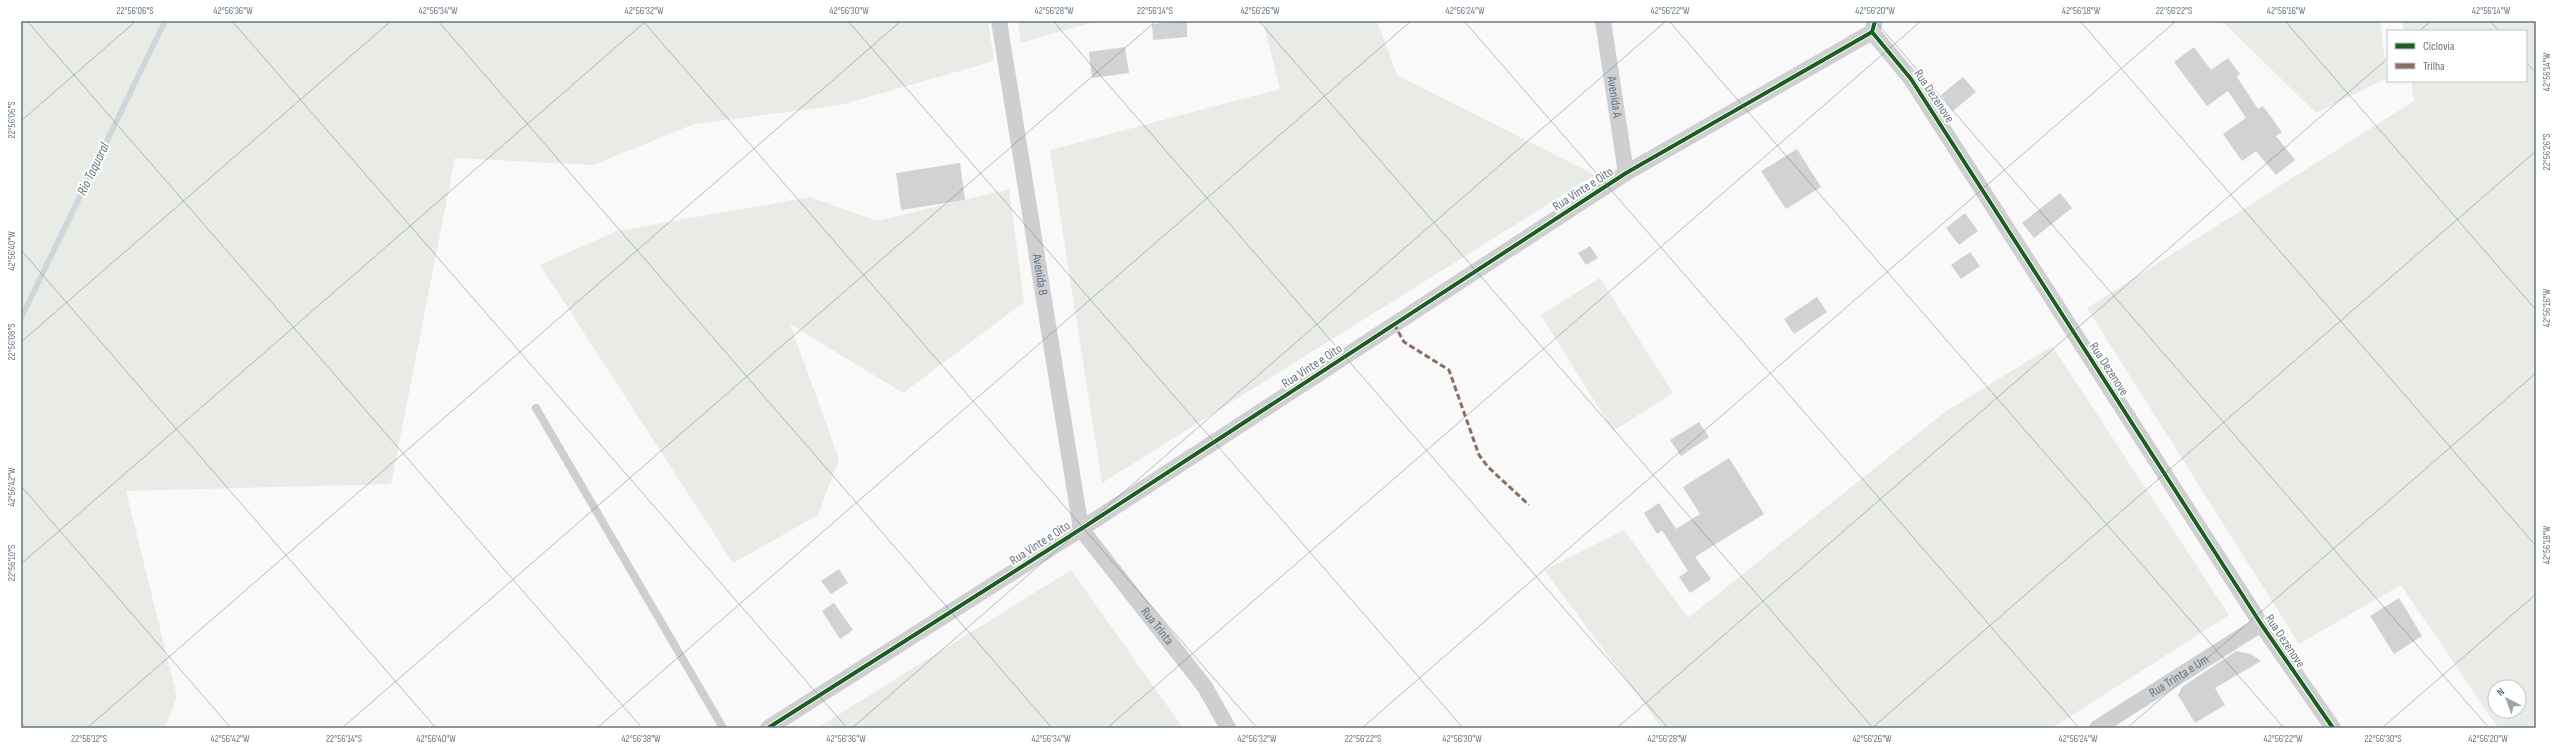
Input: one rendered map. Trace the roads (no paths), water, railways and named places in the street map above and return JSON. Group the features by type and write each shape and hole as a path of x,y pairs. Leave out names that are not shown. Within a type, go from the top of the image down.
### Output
{"street":[{"name":"Avenida B","path":"999,21 1081,529"},
{"name":"Avenida A","path":"1603,21 1626,173"},
{"name":"Rua Vinte e Oito","path":"768,728 1081,529 1626,173 1874,27"},
{"name":"Rua Dezenove","path":"1874,27 1911,79 2260,624 2333,728"},
{"name":"Rua Trinta","path":"1081,529 1205,687 1228,728"},
{"name":"Rua Trinta e Um","path":"2097,728 2260,624"}],"lane":[{"path":"536,408 723,728"}],"waterway":[{"name":"Rio Taquaral","path":"21,318 165,21"}]}
